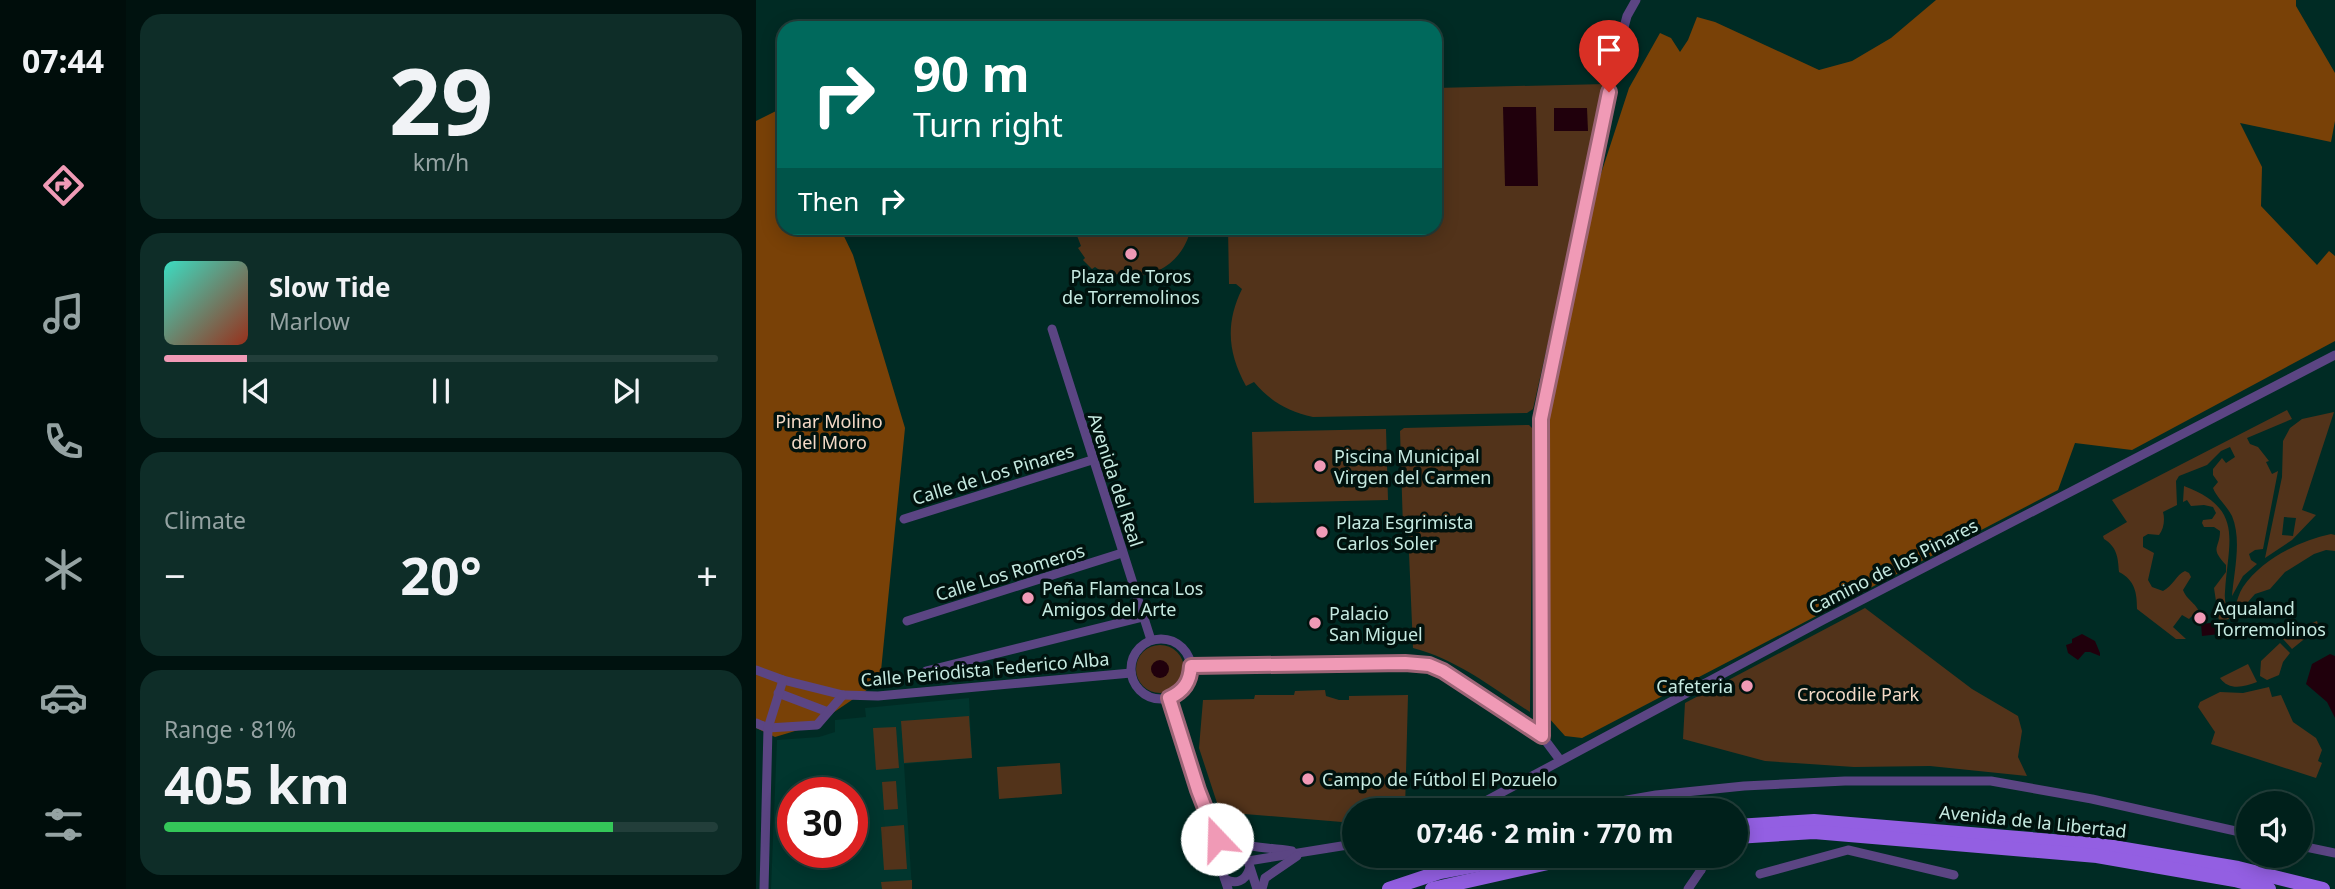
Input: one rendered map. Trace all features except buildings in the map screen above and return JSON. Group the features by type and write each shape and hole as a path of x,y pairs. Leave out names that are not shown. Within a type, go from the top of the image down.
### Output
{"main road":[{"name":"Avenida de la Libertad","path":"1748,825 1814,821 2101,845 2238,868 2323,889"},
{"name":"Avenida de la Libertad","path":"1748,836 1814,831 2097,856 2235,880 2269,889"},
{"path":"1389,889 1440,872 1462,868"},
{"path":"1439,888 1526,868"}],"street":[{"path":"1542,736 1541,419 1614,65 1627,16 1636,0"},
{"name":"Avenida del Real","path":"1052,329 1151,640"},
{"name":"Camino de los Pinares","path":"1491,798 1848,607 2335,355"},
{"name":"Calle de Los Pinares","path":"904,519 1092,460"},
{"name":"Calle Los Romeros","path":"907,621 1122,554"},
{"path":"926,670 1143,617"},
{"path":"1169,639 1177,643 1184,649 1191,666 1186,686 1169,698 1149,697 1140,692 1130,673 1135,653 1141,645 1151,640 1169,639"},
{"path":"1191,666 1405,663 1429,665 1443,671 1542,736 1560,760"},
{"name":"Calle Periodista Federico Alba","path":"756,670 783,680 843,695 878,696 1130,673"},
{"path":"764,889 768,728 783,680"},
{"path":"778,693 828,712"},
{"name":"Calle Periodista Federico Alba","path":"756,723 768,728 817,724 843,695"},
{"path":"1169,698 1224,857 1220,870 1226,884 1240,881 1247,875 1249,865"},
{"path":"1639,798 1744,786 1845,781 1991,781 2092,799 2236,831"},
{"path":"1210,821 1238,844 1301,853"},
{"path":"1249,865 1342,846"},
{"path":"2313,848 2335,853"},
{"path":"1760,874 1848,850 1954,875"},
{"path":"1224,857 1237,853 1249,865 1257,889"},
{"path":"1262,889 1265,878 1301,853"},
{"path":"1688,889 1701,870"}],"shaded area":[{"path":"1503,107 1536,107 1538,186 1505,186"},
{"path":"1554,108 1587,108 1588,131 1554,131"},
{"path":"2219,622 2220,634 2202,636 2201,624"},
{"path":"2082,634 2095,641 2100,656 2085,652 2078,660 2068,653 2066,645"},
{"path":"2330,654 2335,656 2335,718 2327,702 2306,684 2312,664"},
{"path":"1160,660 1166,663 1169,669 1166,675 1160,678 1154,675 1151,669 1154,663"},
{"path":"969,698 972,758 904,764 912,889 771,889 777,740 819,737 835,732 835,720 866,717 865,708"}],"green space":[{"path":"1936,0 2296,0 2296,6 2335,73 2335,121 2331,142 2240,123 2262,167 2261,206 2317,265 2329,251 2335,256 2335,341 2132,450 2075,443 2058,490 1582,738 1565,736 1548,717 1544,423 1596,189 1629,88 1660,33 1671,38 1680,52 1697,17 1715,22 1819,70 1852,61 1891,38"},
{"path":"1606,84 1533,409 1527,413 1313,417 1280,405 1254,382 1246,386 1232,350 1231,326 1242,289 1236,284 1229,284 1228,235 1442,235 1442,88"},
{"name":"Pinar Molino del Moro","path":"777,110 777,235 843,235 853,255 905,428 880,681 815,725 775,737 756,728 756,121"},
{"name":"Plaza de Toros de Torremolinos","path":"1077,235 1188,235 1179,254 1170,263 1147,275 1120,275 1106,271 1104,273 1095,267 1092,269 1083,260 1085,258 1078,248 1081,246"},
{"path":"2287,410 2292,419 2247,438 2269,461 2266,462 2272,474 2278,471 2263,549 2249,554 2251,560 2257,564 2243,576 2232,596 2237,556 2235,525 2230,512 2213,488 2218,482 2213,475 2213,469 2222,458 2226,463 2235,457 2230,447 2221,451 2207,465 2179,476 2176,481 2177,505 2163,512 2164,524 2159,535 2148,534 2143,537 2143,547 2154,553 2148,580 2152,587 2163,591 2185,571 2191,577 2183,590 2198,610 2201,621 2193,615 2189,619 2182,615 2173,627 2186,639 2176,639 2137,609 2134,587 2129,579 2119,572 2116,553 2103,536 2127,522 2112,500"},
{"path":"2334,412 2302,510 2316,515 2292,540 2265,558 2282,477 2283,441 2290,428 2302,419","holes":["2284,517 2296,518 2293,536 2282,535"]},
{"path":"1529,425 1533,429 1530,712 1459,667 1413,648 1408,529 1403,528 1400,431 1404,428"},
{"name":"Piscina Municipal Virgen del Carmen","path":"1386,429 1388,500 1254,503 1252,432"},
{"path":"2184,486 2217,505 2225,516 2229,542 2225,595 2229,619 2219,621 2214,588 2226,572 2226,565 2217,551 2220,531 2214,527 2204,527 2202,523 2203,520 2212,519 2216,513 2213,507 2191,506 2187,500 2183,502"},
{"path":"2335,535 2335,551 2326,550 2314,554 2285,572 2270,589 2255,594 2247,603 2235,607 2243,587 2260,568 2294,546"},
{"name":"Crocodile Park","path":"1865,608 1972,689 2018,716 2022,731 2018,757 2027,776 1930,766 1854,767 1765,761 1683,739 1685,703"},
{"path":"2317,621 2320,631 2308,636 2292,649 2283,639 2296,629"},
{"path":"2280,643 2290,653 2283,662 2279,675 2267,680 2260,676 2261,661"},
{"path":"1160,645 1177,652 1184,669 1177,686 1160,693 1143,686 1136,669 1143,652"},
{"path":"2248,664 2257,682 2232,686 2220,678"},
{"path":"2269,687 2272,697 2281,695 2293,722 2316,738 2322,750 2318,761 2322,763 2316,778 2211,744 2215,732 2198,707 2200,702 2220,692 2243,693"},
{"name":"Campo de Fútbol El Pozuelo","path":"1325,690 1326,696 1339,700 1349,700 1349,696 1408,695 1405,798 1342,798 1342,822 1220,812 1199,748 1203,700 1254,699 1255,695 1294,695 1295,691"},
{"path":"969,716 972,758 904,763 901,721"},
{"path":"896,727 899,768 876,770 873,728"},
{"path":"1060,763 1062,794 999,799 997,767"},
{"path":"896,781 898,809 884,810 882,782"},
{"path":"904,825 907,869 884,870 881,827"},
{"path":"912,880 912,889 882,889 881,882"}],"place":[{"name":"Plaza de Toros de Torremolinos","path":"1131,254"},
{"name":"Piscina Municipal Virgen del Carmen","path":"1320,466"},
{"name":"Plaza Esgrimista Carlos Soler","path":"1322,532"},
{"name":"Peña Flamenca Los Amigos del Arte","path":"1028,598"},
{"name":"Aqualand Torremolinos","path":"2200,618"},
{"name":"Palacio San Miguel","path":"1315,623"},
{"name":"Cafeteria","path":"1747,686"},
{"name":"Campo de Fútbol El Pozuelo","path":"1308,779"}],"route":[{"path":"1217,839 1198,790 1169,698 1186,686 1191,666 1405,663 1429,665 1443,671 1542,736 1541,419 1609,92"}]}
